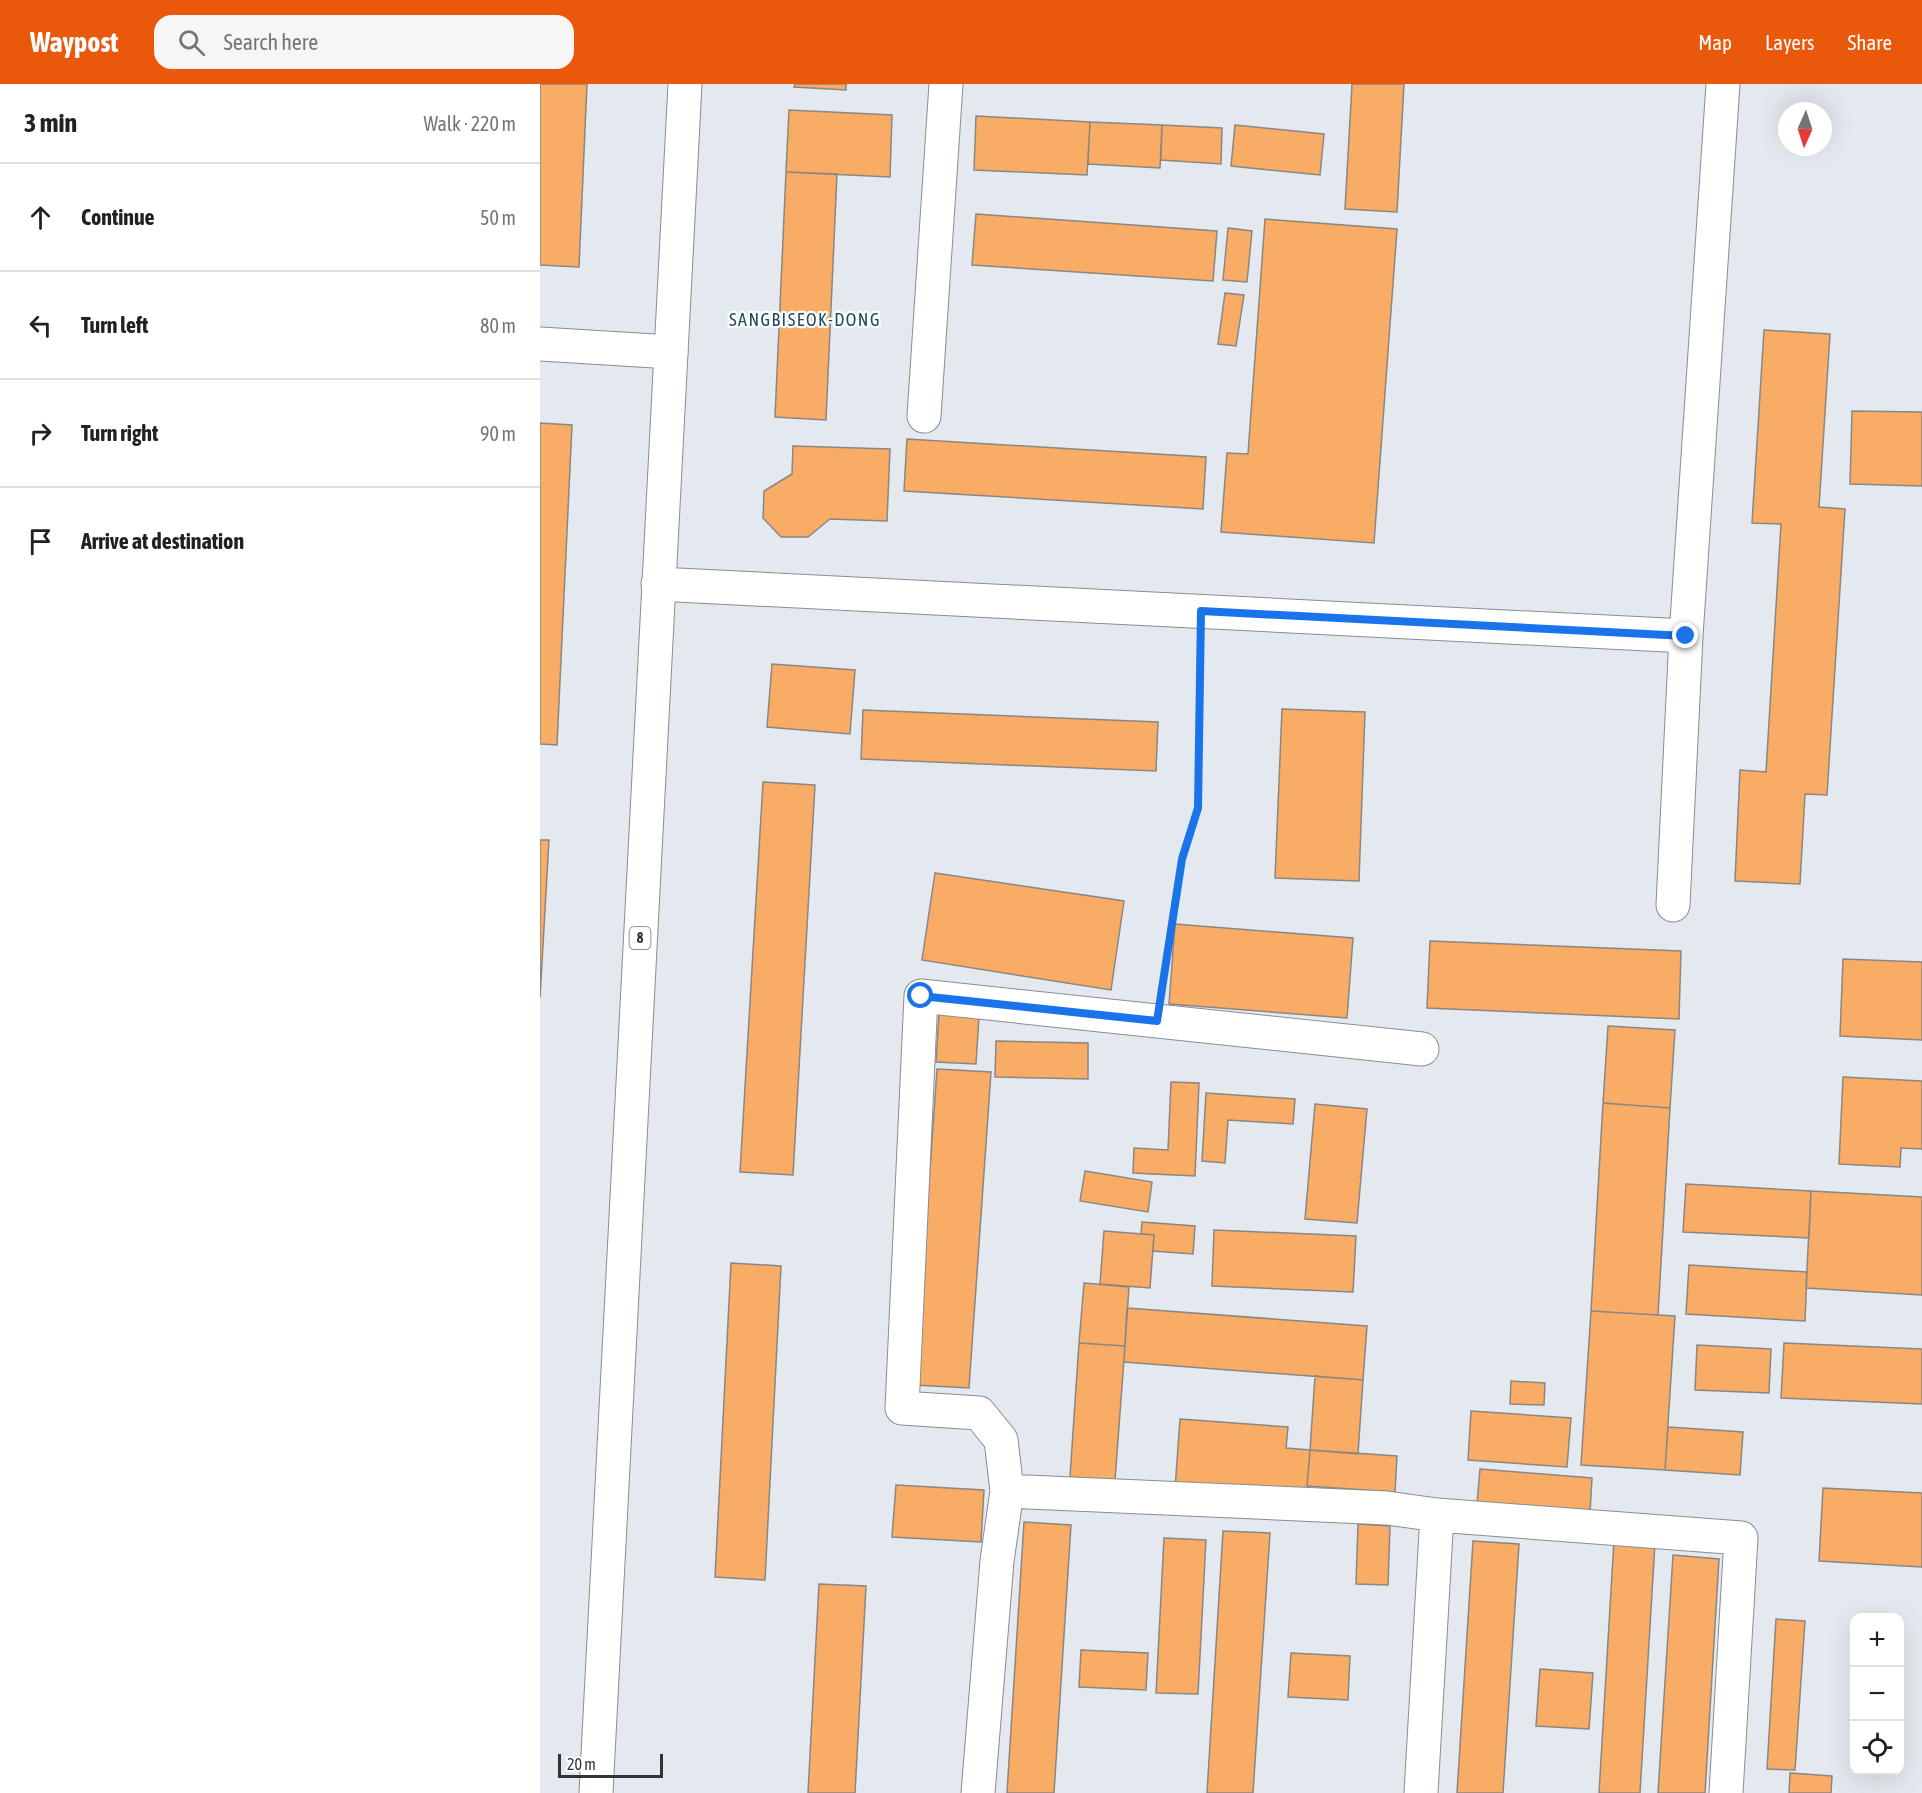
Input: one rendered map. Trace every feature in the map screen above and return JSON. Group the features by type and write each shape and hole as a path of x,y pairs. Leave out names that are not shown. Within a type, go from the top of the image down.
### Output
{"street":[{"name":"8","path":"596,1793 685,84"},
{"path":"924,416 946,84"},
{"path":"1673,905 1686,636 1723,84"},
{"path":"540,344 671,352"},
{"path":"658,584 1686,636"},
{"path":"978,1793 997,1561 1007,1491 1001,1440 979,1413 902,1408 921,996 1422,1049"},
{"path":"1007,1491 1387,1508 1437,1515 1741,1538 1726,1793"},
{"path":"1421,1793 1437,1515"}],"path":[{"path":"1157,1021 1182,859 1198,808 1201,611"}],"building":[{"path":"540,84 587,84 579,267 540,265"},
{"path":"795,84 846,84 846,90 794,87"},
{"path":"1352,84 1404,84 1397,212 1345,209"},
{"path":"789,110 892,115 890,177 786,172"},
{"path":"976,116 1090,122 1087,175 974,170"},
{"path":"1090,122 1162,125 1160,168 1088,164"},
{"path":"1162,125 1222,128 1221,164 1161,160"},
{"path":"1235,125 1324,134 1320,175 1231,166"},
{"path":"786,172 837,174 826,420 775,417"},
{"path":"976,214 1217,231 1213,281 972,265"},
{"path":"1265,219 1397,229 1374,543 1221,532 1227,453 1248,454"},
{"path":"1228,228 1252,231 1247,282 1223,280"},
{"path":"1225,293 1244,295 1236,346 1218,344"},
{"path":"1764,330 1830,334 1819,507 1845,509 1827,795 1805,794 1800,884 1735,881 1740,770 1766,772 1781,524 1752,523"},
{"path":"1852,411 1922,412 1922,486 1850,484"},
{"path":"540,423 572,425 557,745 540,744"},
{"path":"907,439 1206,457 1203,509 904,491"},
{"path":"793,446 890,449 887,521 830,519 808,537 781,537 763,518 764,491 792,474"},
{"path":"772,664 855,670 850,734 767,727"},
{"path":"1282,709 1365,712 1359,881 1275,878"},
{"path":"863,710 1158,722 1156,771 861,759"},
{"path":"763,782 815,785 793,1175 740,1172"},
{"path":"540,840 549,840 540,998"},
{"path":"935,873 1124,901 1111,990 922,960"},
{"path":"1175,924 1353,938 1347,1018 1169,1004"},
{"path":"1430,941 1681,951 1679,1019 1427,1008"},
{"path":"1843,959 1922,962 1922,1040 1840,1036"},
{"path":"939,1014 979,1017 976,1064 936,1062"},
{"path":"1608,1026 1675,1030 1670,1108 1603,1103"},
{"path":"996,1041 1088,1043 1088,1079 995,1077"},
{"path":"937,1069 991,1072 969,1388 915,1385"},
{"path":"1843,1077 1922,1081 1922,1149 1901,1148 1900,1167 1839,1164"},
{"path":"1171,1082 1199,1083 1195,1176 1133,1173 1134,1148 1168,1150"},
{"path":"1206,1093 1295,1099 1293,1124 1228,1120 1225,1163 1202,1161"},
{"path":"1603,1103 1670,1108 1658,1315 1591,1311"},
{"path":"1315,1104 1367,1109 1357,1223 1305,1219"},
{"path":"1085,1171 1152,1182 1148,1212 1080,1201"},
{"path":"1686,1184 1811,1191 1809,1238 1683,1232"},
{"path":"1811,1191 1922,1197 1922,1295 1806,1288"},
{"path":"1142,1222 1195,1226 1193,1254 1153,1251 1154,1235 1141,1234"},
{"path":"1214,1230 1356,1236 1353,1292 1212,1286"},
{"path":"1104,1231 1154,1235 1150,1288 1100,1284"},
{"path":"731,1263 781,1266 765,1580 715,1577"},
{"path":"1689,1265 1807,1272 1805,1321 1686,1314"},
{"path":"1084,1283 1129,1287 1125,1346 1079,1343"},
{"path":"1127,1308 1367,1326 1363,1380 1124,1362"},
{"path":"1591,1311 1675,1316 1665,1470 1581,1465"},
{"path":"1079,1343 1125,1346 1115,1480 1070,1477"},
{"path":"1784,1343 1922,1349 1922,1404 1781,1398"},
{"path":"1697,1345 1771,1349 1769,1393 1695,1390"},
{"path":"1315,1376 1363,1380 1358,1454 1310,1450"},
{"path":"1511,1381 1545,1383 1544,1405 1510,1404"},
{"path":"1471,1411 1571,1418 1567,1467 1468,1460"},
{"path":"1180,1419 1288,1427 1286,1448 1310,1450 1306,1499 1175,1489"},
{"path":"1668,1427 1743,1432 1740,1475 1665,1470"},
{"path":"1310,1450 1397,1456 1395,1492 1307,1486"},
{"path":"1480,1469 1592,1478 1590,1513 1477,1504"},
{"path":"896,1485 984,1490 981,1542 892,1537"},
{"path":"1823,1488 1922,1493 1922,1567 1819,1561"},
{"path":"1024,1522 1071,1525 1054,1793 1007,1793"},
{"path":"1358,1524 1390,1526 1388,1585 1356,1584"},
{"path":"1223,1531 1270,1533 1253,1793 1207,1793"},
{"path":"1164,1538 1206,1540 1198,1694 1156,1693"},
{"path":"1614,1540 1655,1543 1640,1793 1599,1793"},
{"path":"1473,1541 1519,1544 1503,1793 1457,1793"},
{"path":"1673,1555 1719,1559 1705,1793 1658,1793"},
{"path":"819,1584 866,1586 855,1793 808,1793"},
{"path":"1776,1619 1805,1621 1795,1770 1767,1769"},
{"path":"1081,1650 1148,1653 1146,1690 1079,1687"},
{"path":"1291,1653 1350,1656 1348,1700 1288,1697"},
{"path":"1540,1669 1593,1673 1589,1729 1536,1726"},
{"path":"1790,1773 1832,1776 1831,1793 1789,1793"}],"district":[{"name":"SANGBISEOK-DONG","path":"805,319"}],"route":[{"path":"921,996 1157,1021 1182,859 1198,808 1201,611 1686,636"}]}
